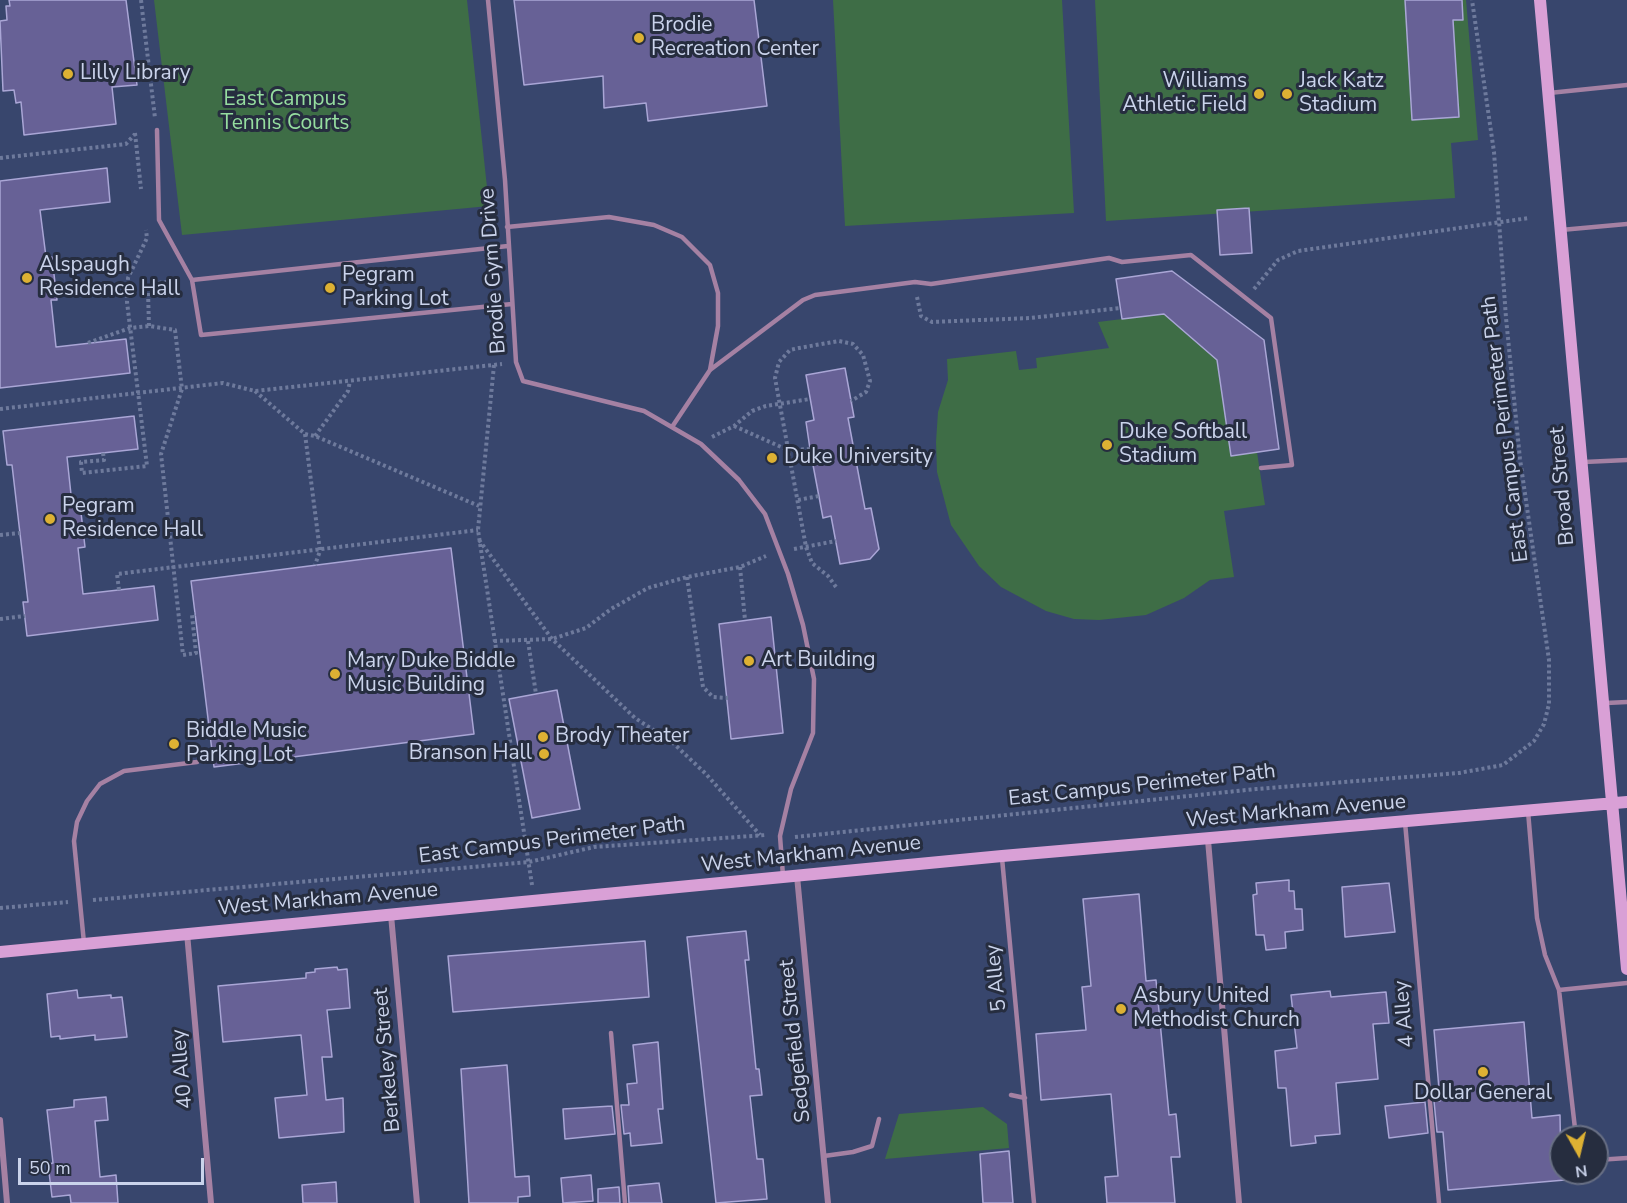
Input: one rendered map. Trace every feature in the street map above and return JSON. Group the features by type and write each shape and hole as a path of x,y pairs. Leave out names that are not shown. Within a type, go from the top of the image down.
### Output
{"street":[{"name":"Broad Street","path":"1540,0 1627,969"},
{"name":"West Markham Avenue","path":"0,952 187,932 783,878 1002,855 1208,840 1627,802"},
{"path":"1208,840 1239,1203"},
{"name":"Sedgefield Street","path":"797,876 828,1203"},
{"name":"Berkeley Street","path":"391,914 417,1203"},
{"name":"40 Alley","path":"187,932 211,1203"},
{"path":"0,1120 7,1203"}],"lane":[{"name":"Brodie Gym Drive","path":"488,0 516,362 523,381 644,411 701,444 739,480 765,514 780,551 803,625 814,679 813,733 791,789 780,836 783,878"},
{"path":"1548,93 1627,85"},
{"path":"157,130 159,220 192,280 201,335 512,304"},
{"path":"507,227 609,217 654,225 682,237 710,265 718,293 718,326 710,370"},
{"path":"1561,230 1627,224"},
{"path":"192,280 508,246"},
{"path":"672,427 710,370 809,298 829,292 915,282 931,284 1109,258 1122,262 1191,255 1271,318 1292,465 1261,468"},
{"path":"1581,462 1627,460"},
{"path":"1602,704 1627,702"},
{"path":"84,943 74,841 77,822 87,801 100,784 124,771 196,762"},
{"path":"1528,811 1537,918 1545,955 1559,990 1575,1125"},
{"name":"4 Alley","path":"1404,822 1439,1203"},
{"name":"5 Alley","path":"1002,855 1035,1203"},
{"path":"1559,990 1627,983"},
{"path":"610,1033 625,1203"},
{"path":"1011,1095 1025,1098"},
{"path":"824,1156 853,1152 872,1146 879,1119"},
{"path":"1609,1159 1627,1158"}],"path":[{"path":"0,157 126,144 135,134 157,130 141,0"},
{"name":"East Campus Perimeter Path","path":"0,908 529,862 594,847 761,835 798,837 1256,789 1459,773 1503,765 1518,756 1534,741 1544,724 1549,704 1549,660 1520,459 1494,152 1472,0"},
{"path":"135,134 142,191"},
{"path":"1247,299 1278,260 1298,251 1529,218"},
{"path":"103,453 104,460 81,462 82,473 147,466 130,328 128,278 147,238 145,226"},
{"path":"148,326 148,292 158,283 192,280"},
{"path":"915,282 921,316 932,322 1030,318 1120,308"},
{"path":"88,343 130,328 148,326 175,330 182,389 161,454 183,655 196,653 192,615 195,614"},
{"path":"836,587 828,576 813,563 806,547 775,369 783,356 799,348 839,341 853,344 866,362 870,381 867,392 851,401"},
{"path":"0,402 2,409 223,383 255,391 516,362"},
{"path":"494,365 478,530 535,901"},
{"path":"315,436 348,391 350,381"},
{"path":"255,391 305,434 315,436 479,506"},
{"path":"701,444 734,426 752,411 780,403 810,399"},
{"path":"734,426 788,450 810,449"},
{"path":"305,434 320,551 315,565"},
{"path":"798,500 819,496"},
{"path":"119,590 117,574 478,530"},
{"path":"0,535 20,533"},
{"path":"479,540 552,639 634,718 672,742 706,774 761,835"},
{"path":"494,641 552,639 586,627 611,609 648,588 687,577 740,567 780,551 836,542"},
{"path":"740,567 746,620"},
{"path":"687,577 703,687 712,697 728,698"},
{"path":"0,619 25,616"},
{"path":"528,641 536,694"}],"green space":[{"name":"East Campus Tennis Courts","path":"154,0 467,0 489,206 182,235"},
{"path":"833,0 1062,0 1074,213 845,226"},
{"name":"Williams Athletic Field","path":"1095,0 1466,0 1478,140 1451,143 1455,198 1106,221"},
{"name":"Duke Softball Stadium","path":"1172,271 1264,340 1279,449 1257,452 1265,505 1224,511 1234,577 1210,580 1184,598 1146,615 1099,620 1074,619 1046,611 1001,587 979,566 951,525 937,472 936,442 938,412 948,380 947,359 1016,351 1019,370 1037,368 1036,358 1109,348 1098,322 1122,319 1116,279"},
{"path":"983,1107 1007,1124 1009,1148 885,1159 899,1114"}],"building":[{"name":"Lilly Library","path":"9,0 126,0 137,85 112,87 116,124 24,135 21,102 16,103 14,90 3,91 0,21 7,20 6,6 10,6"},
{"name":"Brodie Recreation Center","path":"514,0 754,0 767,106 648,121 646,103 604,108 603,76 524,85"},
{"path":"1405,0 1462,0 1463,20 1453,20 1459,117 1412,120"},
{"name":"Alspaugh Residence Hall","path":"107,168 110,202 40,210 46,257 52,257 57,300 51,300 56,347 126,339 130,373 0,388 0,181"},
{"path":"1249,208 1252,253 1220,255 1217,210"},
{"path":"1172,271 1264,340 1279,449 1231,456 1217,360 1164,314 1122,319 1116,279"},
{"path":"845,368 854,417 848,418 865,509 871,508 879,549 870,559 840,564 831,516 823,518 810,449 806,422 814,420 806,375"},
{"name":"Pegram Residence Hall","path":"134,416 138,449 67,457 72,504 80,504 85,547 78,548 83,594 154,586 158,620 27,636 23,602 28,602 12,465 7,465 3,431"},
{"name":"Mary Duke Biddle Music Building","path":"451,548 474,734 214,767 191,581"},
{"name":"Art Building","path":"771,617 783,733 731,739 719,624"},
{"name":"Branson Hall","path":"557,690 580,809 532,818 509,699"},
{"path":"1289,880 1289,891 1294,891 1295,909 1302,909 1303,930 1285,932 1286,948 1266,950 1264,935 1256,935 1253,895 1257,894 1256,883"},
{"path":"1389,883 1395,932 1345,937 1342,887"},
{"name":"Asbury United Methodist Church","path":"1139,894 1146,981 1156,980 1169,1115 1176,1114 1180,1157 1171,1157 1175,1203 1107,1203 1105,1177 1118,1176 1111,1094 1041,1100 1036,1034 1086,1030 1082,987 1091,986 1083,899"},
{"path":"746,931 749,960 745,960 756,1069 759,1069 762,1095 750,1096 757,1159 763,1159 767,1199 716,1203 687,937"},
{"path":"645,941 649,997 453,1012 448,956"},
{"path":"337,967 338,970 347,969 350,1008 327,1010 332,1057 322,1057 326,1100 343,1098 344,1132 279,1138 275,1098 307,1095 301,1035 223,1042 218,986 306,978 306,973 315,972 315,969"},
{"path":"77,990 78,998 111,995 111,998 122,997 127,1037 95,1040 95,1035 60,1039 60,1036 51,1037 47,994"},
{"path":"1330,991 1331,997 1386,992 1389,1023 1373,1024 1378,1079 1336,1083 1340,1134 1315,1136 1316,1143 1291,1146 1286,1088 1278,1088 1275,1051 1297,1048 1291,995"},
{"name":"Dollar General","path":"1524,1022 1532,1118 1560,1115 1560,1125 1549,1125 1549,1181 1448,1190 1443,1132 1437,1132 1434,1101 1440,1101 1434,1030"},
{"path":"658,1042 663,1109 658,1109 662,1143 631,1146 630,1133 624,1134 621,1105 629,1105 627,1084 637,1083 633,1045"},
{"path":"507,1065 515,1177 529,1176 530,1196 518,1197 518,1203 469,1203 461,1069"},
{"path":"106,1097 108,1120 95,1121 100,1177 116,1175 118,1203 71,1203 70,1195 52,1197 48,1164 53,1163 47,1110 74,1107 74,1100"},
{"path":"1425,1102 1428,1133 1389,1138 1385,1106"},
{"path":"612,1106 615,1134 565,1139 563,1109"},
{"path":"1009,1151 1013,1203 983,1203 980,1154"},
{"path":"591,1175 593,1201 563,1203 561,1178"},
{"path":"336,1182 337,1203 303,1203 302,1185"},
{"path":"659,1183 662,1203 629,1203 628,1186"},
{"path":"619,1187 620,1203 598,1203 598,1189"}],"place":[{"name":"Brodie Recreation Center","path":"639,38"},
{"name":"Lilly Library","path":"68,74"},
{"name":"Williams Athletic Field","path":"1259,94"},
{"name":"Jack Katz Stadium","path":"1287,94"},
{"name":"Alspaugh Residence Hall","path":"27,278"},
{"name":"Pegram Parking Lot","path":"330,288"},
{"name":"Duke Softball Stadium","path":"1107,445"},
{"name":"Duke University","path":"772,458"},
{"name":"Pegram Residence Hall","path":"50,519"},
{"name":"Art Building","path":"749,661"},
{"name":"Mary Duke Biddle Music Building","path":"335,674"},
{"name":"Brody Theater","path":"543,737"},
{"name":"Biddle Music Parking Lot","path":"174,744"},
{"name":"Branson Hall","path":"544,754"},
{"name":"Asbury United Methodist Church","path":"1121,1009"},
{"name":"Dollar General","path":"1483,1072"}]}
